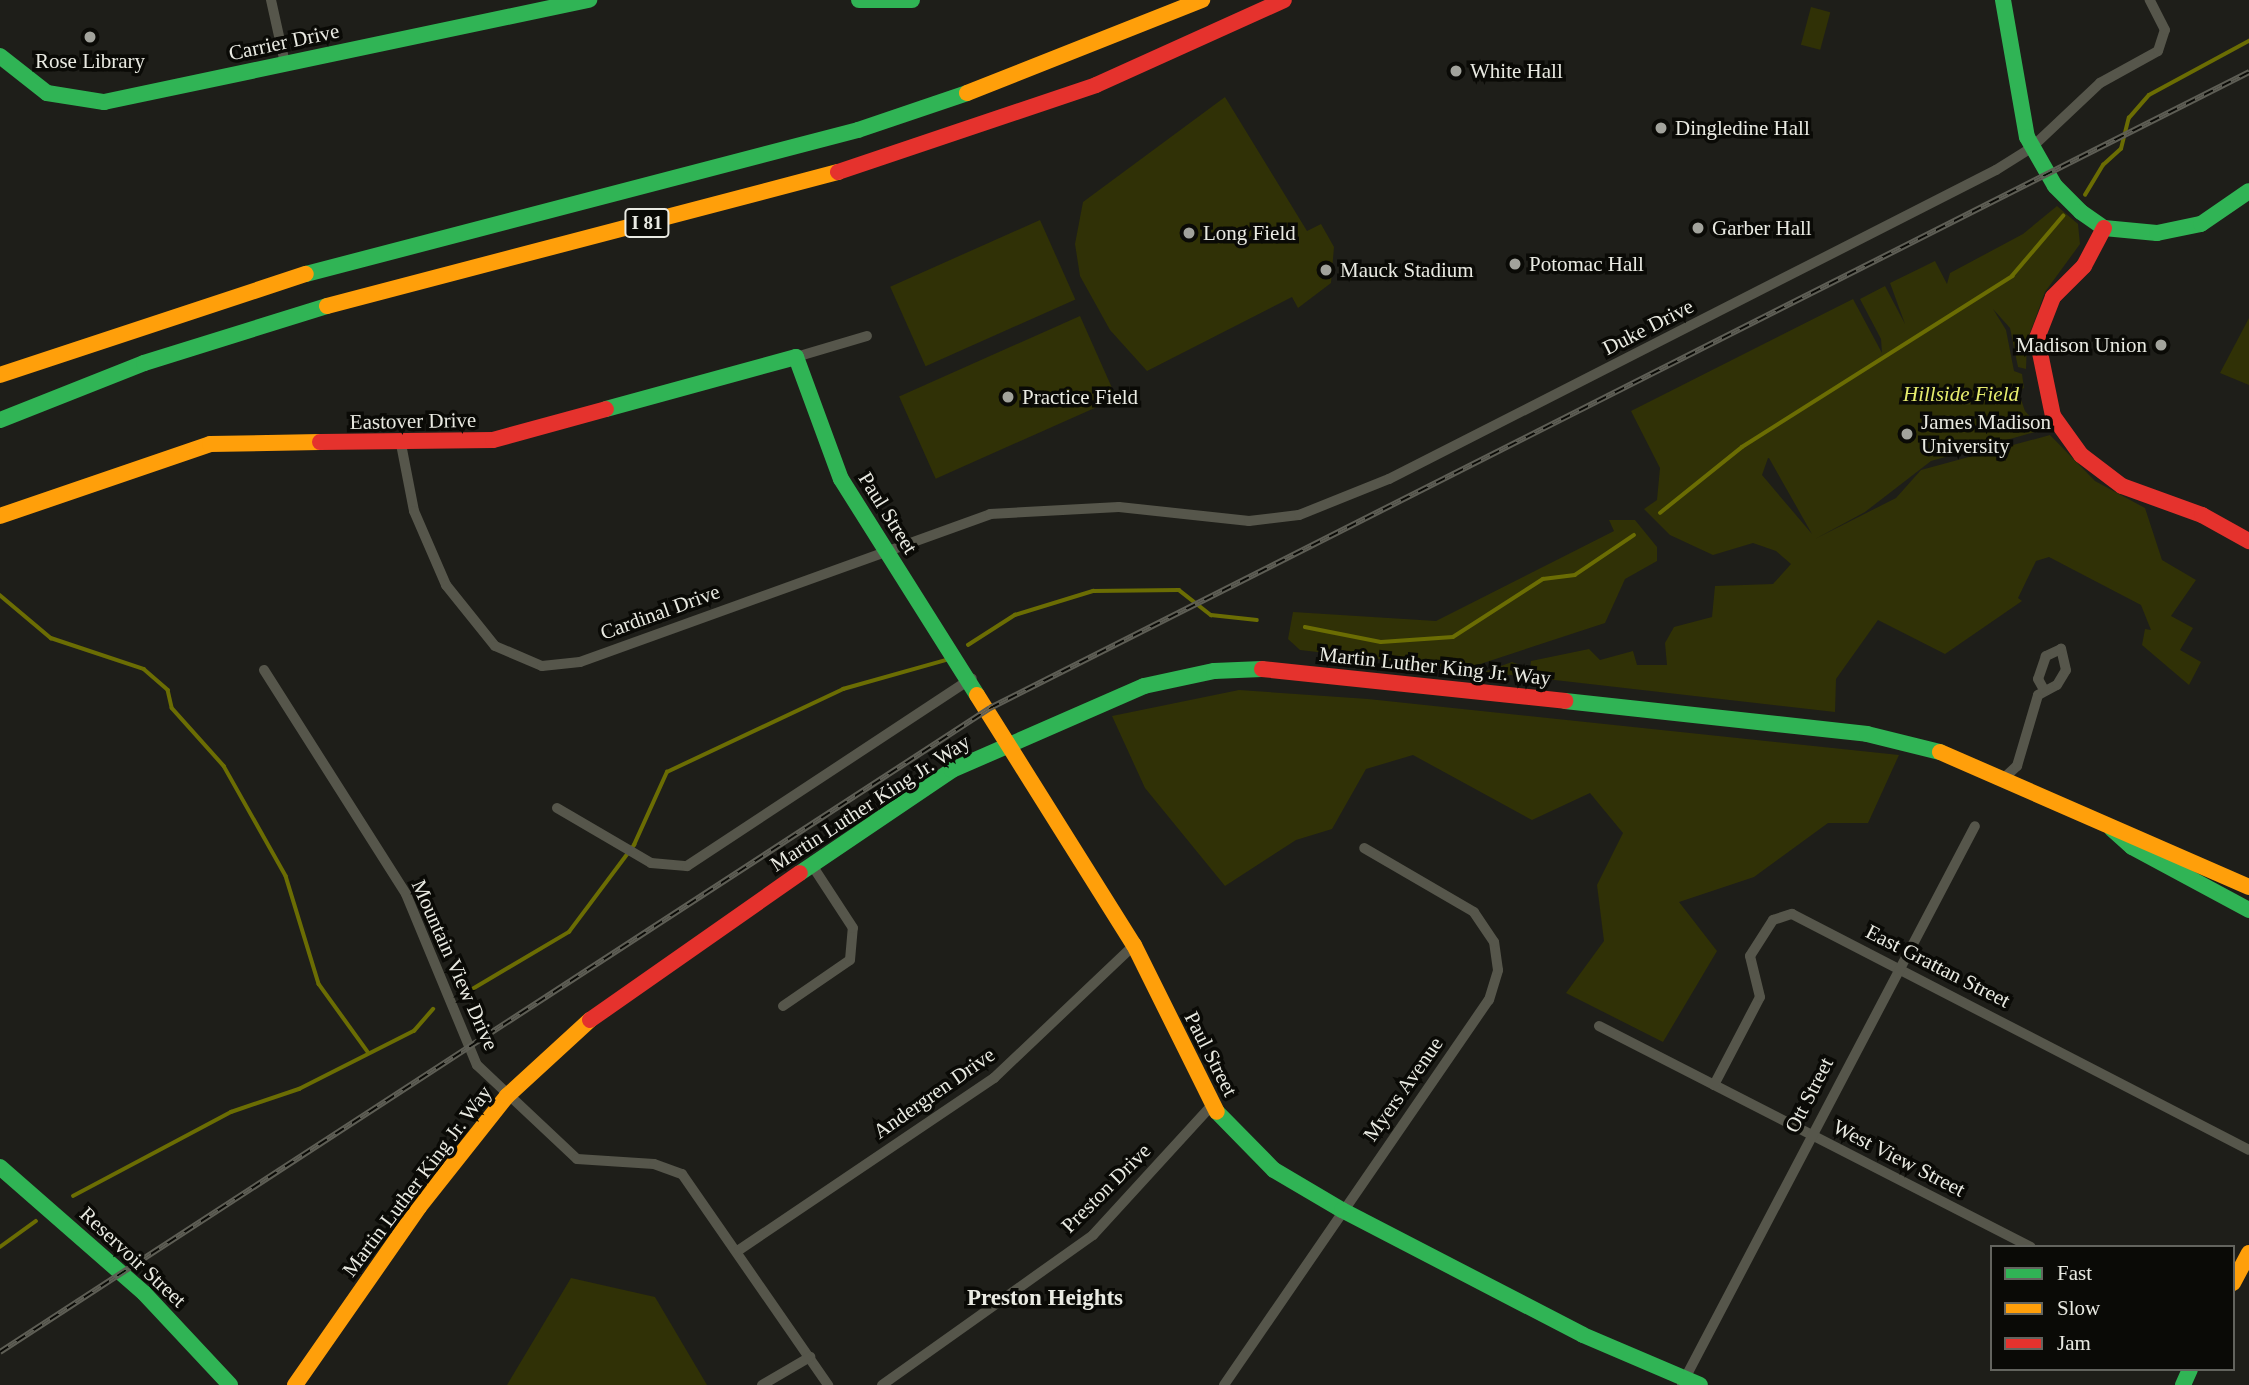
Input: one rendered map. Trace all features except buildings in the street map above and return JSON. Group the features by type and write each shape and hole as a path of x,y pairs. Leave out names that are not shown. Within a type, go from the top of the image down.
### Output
{"main road":[{"name":"Carrier Drive","path":"0,56 41,89 97,102 589,0"},
{"path":"859,0 912,0"},
{"name":"I 81","path":"0,375 294,275 890,121 1052,64 1202,0"},
{"name":"I 81","path":"0,420 145,363 359,296 885,160 1096,85 1284,0"},
{"path":"2003,0 2031,148 2064,197 2104,228 2182,230 2221,214 2249,191"},
{"path":"2104,228 2084,266 2053,297 2038,338 2053,416 2081,456 2122,486 2202,514 2249,541"},
{"name":"Eastover Drive","path":"0,516 209,444 452,445 520,435 796,357"},
{"name":"Paul Street","path":"796,357 841,479 972,678 1134,945 1211,1106 1274,1170 1342,1210 1682,1383 1700,1385"},
{"name":"Martin Luther King Jr. Way","path":"295,1385 419,1207 507,1096 614,998 952,770 1011,741 1144,686 1214,671 1276,669 1867,734 1946,753 2111,827 2148,838 2249,887"},
{"name":"Martin Luther King Jr. Way","path":"2111,827 2132,847 2249,910"},
{"name":"Reservoir Street","path":"3,1174 144,1293 230,1385"},
{"path":"2235,1279 2249,1253"}],"street":[{"path":"271,0 285,63"},
{"name":"Duke Drive","path":"1056,508 1119,507 1255,521 1328,506 1852,246 2031,148 2100,83 2158,51 2165,30 2150,0"},
{"name":"Eastover Drive","path":"796,357 867,337"},
{"name":"Cardinal Drive","path":"401,444 414,511 446,584 485,637 535,665 580,662 977,517 1056,508"},
{"name":"Mountain View Drive","path":"264,670 406,894 466,1047 507,1096 577,1159 654,1164 682,1174 739,1250 828,1385"},
{"path":"557,808 637,855 687,866 972,678"},
{"path":"2004,778 2017,766 2044,691"},
{"name":"Ott Street","path":"1682,1383 1898,966 1975,826"},
{"name":"Myers Avenue","path":"1224,1385 1489,1000 1498,970 1494,942 1474,912 1364,848"},
{"path":"783,1006 850,960 853,928 812,865"},
{"name":"East Grattan Street","path":"1714,1085 1760,997 1749,958 1776,917 1794,915 1898,966 2249,1150"},
{"name":"Andergren Drive","path":"739,1250 994,1078 1134,945"},
{"name":"West View Street","path":"1599,1026 2027,1245"},
{"name":"Preston Drive","path":"883,1385 1093,1235 1211,1106"},
{"path":"762,1385 810,1357"}],"green space":[{"path":"1811,7 1830,12 1820,50 1801,45"},
{"name":"Long Field","path":"1225,97 1307,231 1321,224 1334,247 1331,283 1298,308 1292,297 1147,371 1110,330 1080,276 1075,244 1083,202"},
{"name":"Hillside Field","path":"2057,206 2078,224 2080,244 2045,292 2027,341 2026,369 2018,367 2010,328 1993,309 2006,330 2014,371 2022,374 2024,388 2018,391 2025,411 2042,430 1931,461 1865,512 1815,539 1896,498 1921,470 2050,435 2095,481 2145,508 2162,560 2196,580 2171,616 2193,628 2180,650 2201,662 2189,685 2142,645 2145,629 2151,630 2141,605 2049,557 2036,561 2018,598 2022,601 1945,654 1878,620 1836,679 1835,712 1484,672 1512,662 1530,669 1531,661 1589,649 1600,660 1633,651 1637,665 1667,665 1665,643 1674,627 1712,617 1715,586 1773,584 1791,564 1776,551 1753,543 1713,555 1670,535 1644,509 1657,500 1660,468 1631,411 1853,299 1882,353 1881,339 1860,299 1885,286 1905,324 1890,283 1935,261 1947,284 1950,273 2023,234","holes":["1769,458 1812,534 1762,475"]},
{"name":"Practice Field","path":"1040,220 1075,299 926,366 890,287"},
{"name":"Practice Field","path":"1080,316 1117,398 936,479 899,397"},
{"path":"2249,318 2249,385 2220,373"},
{"path":"1609,520 1635,520 1657,547 1657,561 1625,579 1605,623 1465,669 1300,650 1288,639 1293,612 1436,621 1614,531"},
{"path":"1239,690 1368,699 1899,755 1868,823 1828,823 1754,877 1679,902 1717,951 1663,1042 1566,993 1604,941 1597,885 1623,833 1590,793 1532,820 1413,755 1366,769 1332,829 1296,840 1225,886 1145,788 1112,716"},
{"path":"571,1278 655,1297 707,1385 507,1385"}],"waterway":[{"path":"2085,195 2103,165 2121,149 2129,118 2149,95 2249,41"},
{"path":"1660,513 1742,447 2012,276 2063,216"},
{"path":"1305,627 1381,642 1453,637 1543,579 1575,575 1634,535"},
{"path":"968,645 1015,615 1093,591 1179,590 1211,615 1257,620"},
{"path":"0,595 51,638 144,669 168,690 172,708 224,766 286,876 319,984 368,1052"},
{"path":"464,994 569,932 634,845 667,772 843,689 946,660"},
{"path":"73,1196 231,1112 299,1089 414,1031 433,1009"},
{"path":"0,1247 36,1221"}],"railway":[{"path":"0,1352 990,708 2249,72"}],"traffic: fast":[{"path":"0,56 47,93 104,102 589,0"},
{"path":"859,0 912,0"},
{"path":"2003,0 2027,137 2055,186 2081,212 2104,228 2157,233 2201,224 2249,191"},
{"path":"306,274 858,130 967,93"},
{"path":"0,420 144,363 327,306"},
{"path":"606,409 796,357 841,479 977,695"},
{"path":"800,873 952,770 1144,686 1214,671 1262,669"},
{"path":"1565,701 1867,734 1940,752"},
{"path":"2112,829 2132,847 2249,910"},
{"path":"1217,1112 1274,1170 1342,1210 1583,1335 1700,1385"},
{"path":"0,1167 144,1293 230,1385"},
{"path":"2183,1385 2189,1371"}],"traffic: slow":[{"path":"967,93 1202,0"},
{"path":"327,306 838,172"},
{"path":"0,375 306,274"},
{"path":"0,516 210,444 320,442"},
{"path":"977,695 1134,945 1217,1112"},
{"path":"1940,752 2249,887"},
{"path":"295,1385 419,1207 507,1096 590,1020"},
{"path":"2235,1279 2249,1253"}],"traffic: jam":[{"path":"838,172 1096,85 1284,0"},
{"path":"2104,228 2084,266 2053,297 2037,338 2053,416 2081,455 2122,486 2202,515 2249,541"},
{"path":"320,442 493,440 606,409"},
{"path":"1262,669 1565,701"},
{"path":"590,1020 800,873"}],"place":[{"name":"Rose Library","path":"90,37"},
{"name":"White Hall","path":"1456,71"},
{"name":"Dingledine Hall","path":"1661,128"},
{"name":"Garber Hall","path":"1698,228"},
{"name":"Long Field","path":"1189,233"},
{"name":"Potomac Hall","path":"1515,264"},
{"name":"Mauck Stadium","path":"1326,270"},
{"name":"Madison Union","path":"2161,345"},
{"name":"Practice Field","path":"1008,397"},
{"name":"James Madison University","path":"1907,434"}],"district":[{"name":"Preston Heights","path":"1045,1298"}]}
